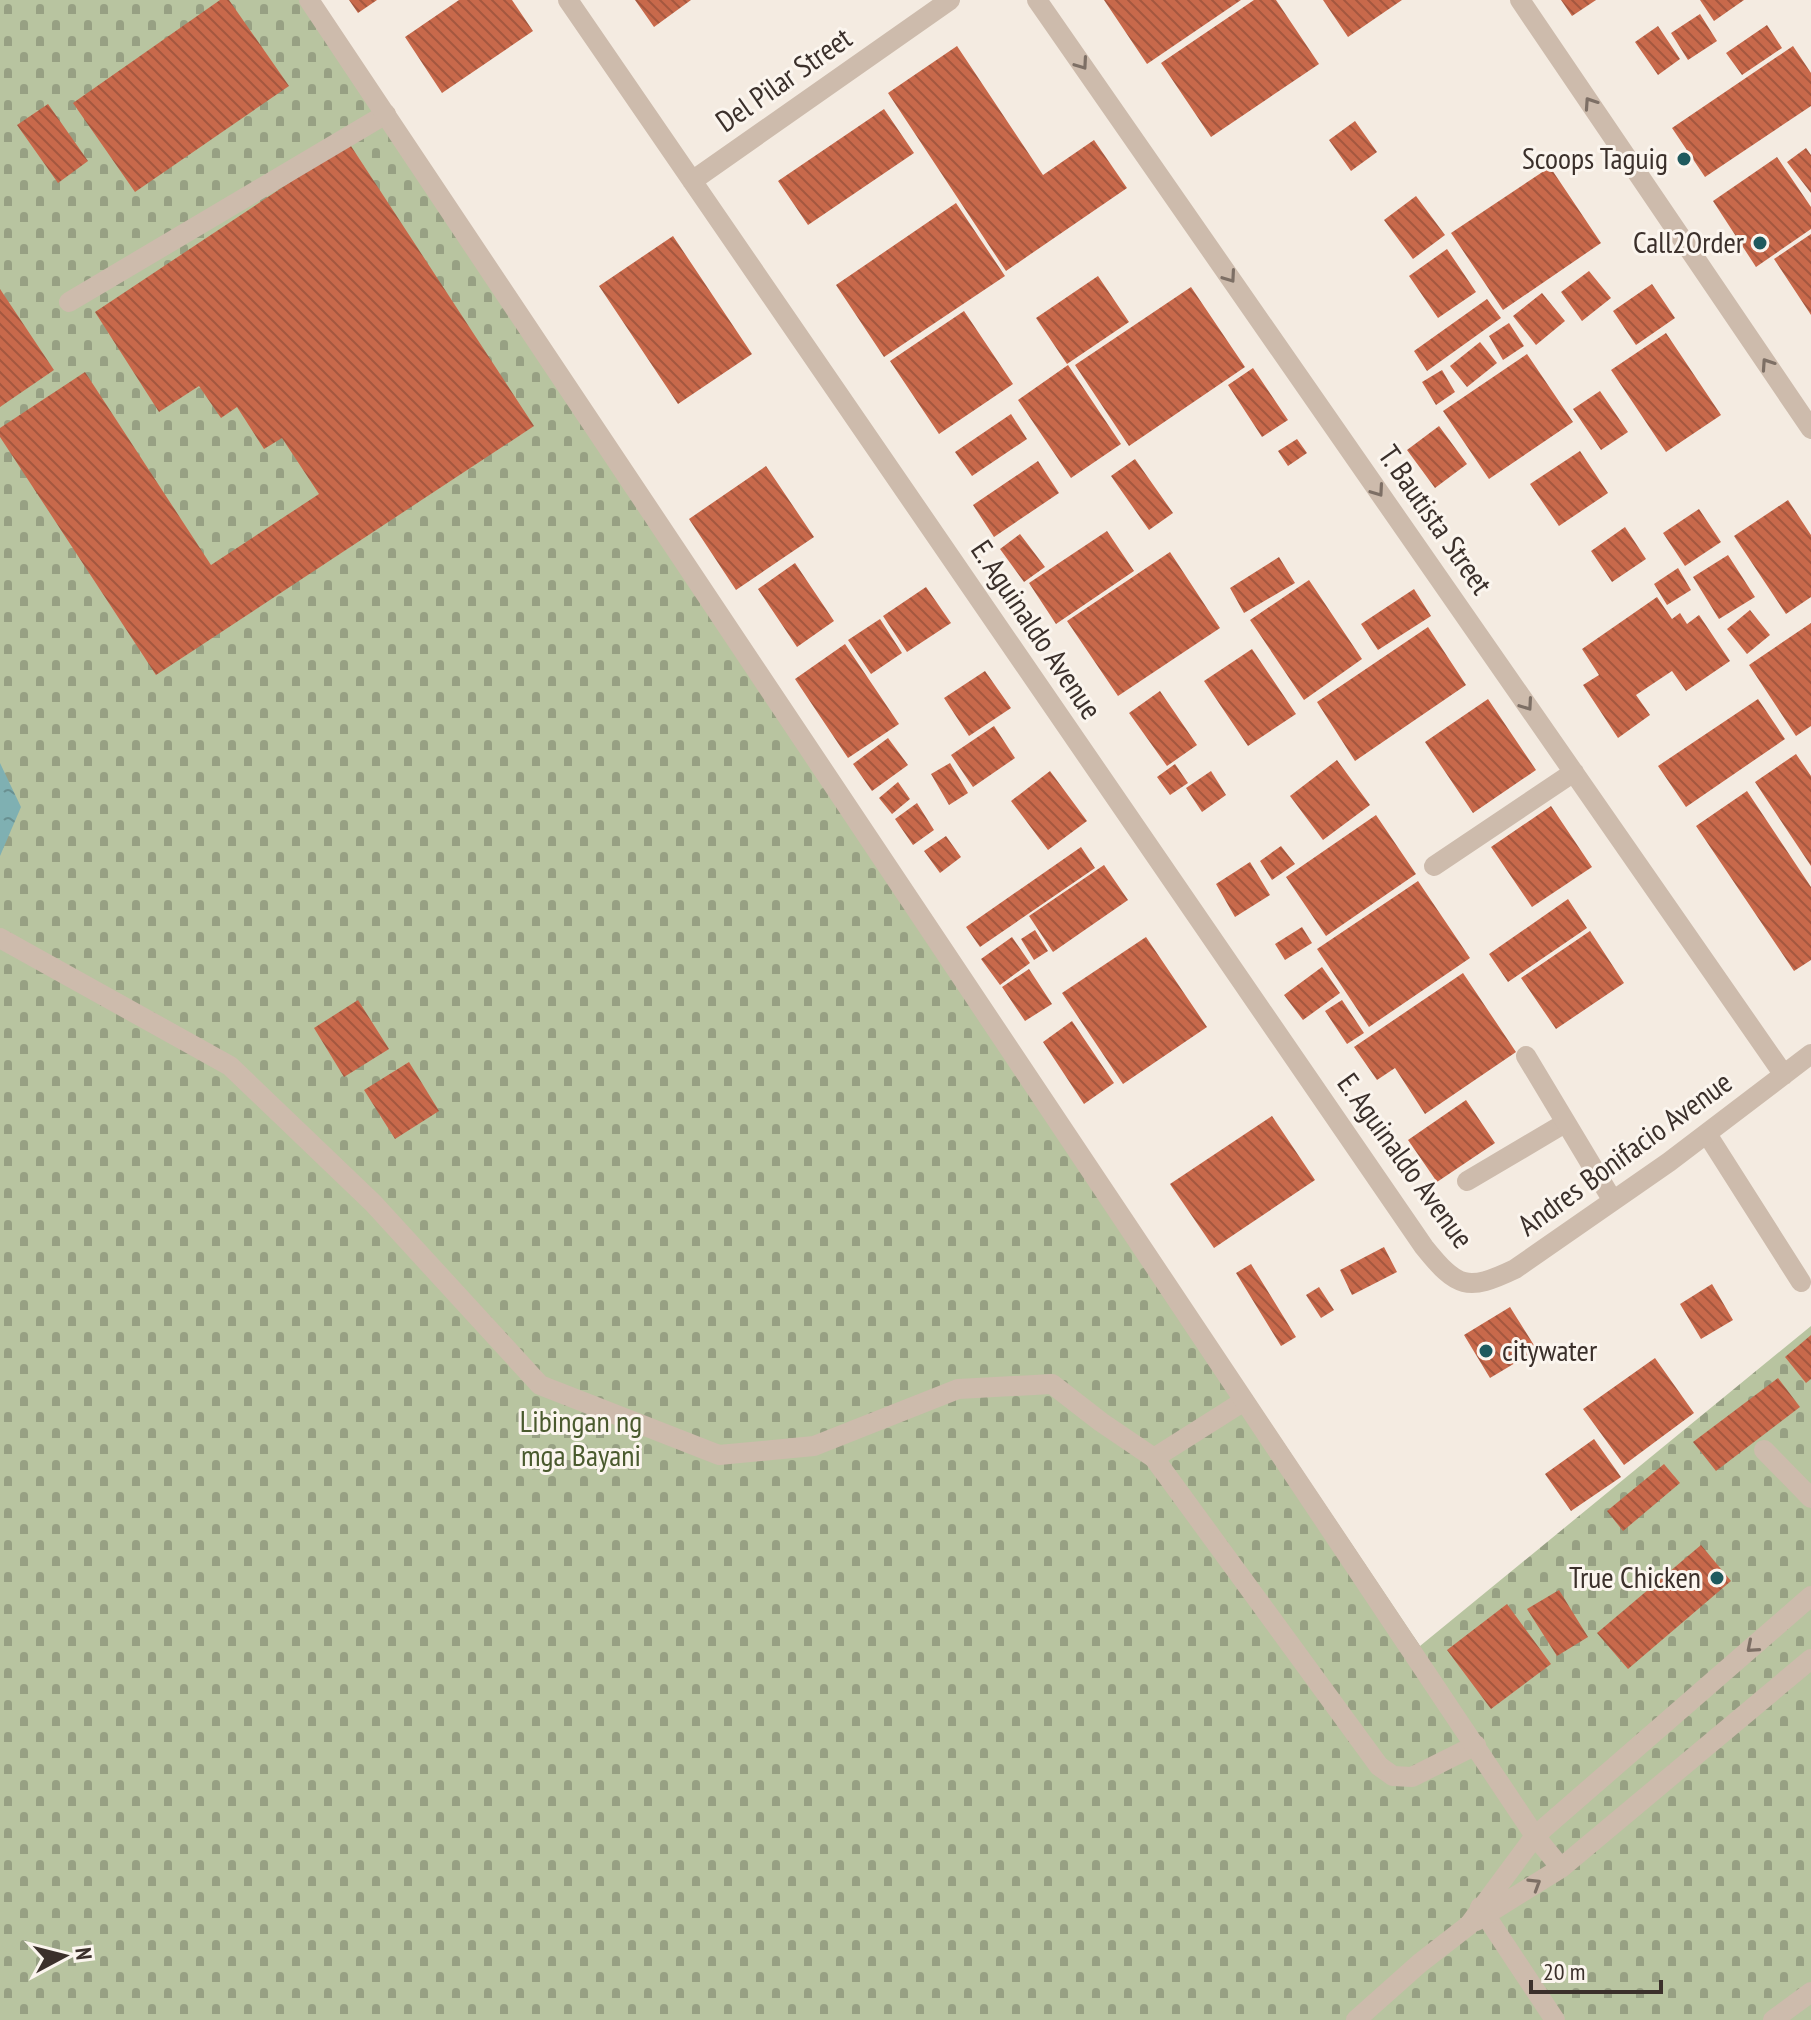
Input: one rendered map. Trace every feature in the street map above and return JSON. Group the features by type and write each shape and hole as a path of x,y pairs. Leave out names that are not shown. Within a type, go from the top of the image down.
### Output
{"street":[{"path":"309,0 1535,1836 1561,1868"},
{"name":"E. Aguinaldo Avenue","path":"568,0 1424,1247 1443,1271 1464,1284"},
{"name":"Del Pilar Street","path":"692,181 950,0"},
{"name":"T. Bautista Street","path":"1037,0 1784,1075"},
{"path":"1520,0 1811,429"},
{"path":"69,302 386,114"},
{"path":"1434,866 1574,772"},
{"path":"0,938 230,1066 373,1203 540,1385 719,1455 814,1446 958,1389 1052,1384 1154,1458 1379,1766 1393,1776 1412,1777 1476,1745"},
{"name":"Andres Bonifacio Avenue","path":"1464,1284 1489,1281 1515,1269 1707,1134 1811,1054"},
{"path":"1526,1056 1613,1201"},
{"path":"1467,1181 1565,1123"},
{"path":"1707,1134 1801,1282"},
{"path":"1154,1458 1244,1401"},
{"path":"1764,1450 1811,1498"},
{"path":"1478,1916 1535,1836 1811,1596"},
{"path":"1356,2020 1478,1916 1561,1868 1811,1659"},
{"path":"1478,1916 1555,2020"},
{"path":"1773,2020 1811,1992"}],"green space":[{"name":"Libingan ng mga Bayani","path":"0,0 316,0 1420,1646 1811,1326 1811,2020 0,2020"}],"water":[{"path":"0,763 21,807 0,856"}],"building":[{"path":"220,0 229,0 289,86 135,192 73,103"},
{"path":"349,0 377,0 358,13"},
{"path":"459,0 512,0 533,31 442,93 405,37"},
{"path":"635,0 691,0 654,27"},
{"path":"1104,0 1241,0 1147,64"},
{"path":"1254,0 1276,0 1319,64 1211,137 1161,63"},
{"path":"1323,0 1402,0 1348,37"},
{"path":"1561,0 1596,0 1572,16"},
{"path":"1700,0 1744,0 1714,21"},
{"path":"1700,14 1717,41 1688,60 1671,33"},
{"path":"1767,25 1782,48 1742,75 1726,53"},
{"path":"1658,26 1680,59 1658,75 1635,42"},
{"path":"957,46 1043,175 1094,140 1127,188 1006,271 888,93"},
{"path":"1793,46 1811,73 1811,106 1705,177 1672,128"},
{"path":"48,104 88,161 58,183 17,125"},
{"path":"884,109 914,153 808,225 778,181"},
{"path":"1355,121 1377,152 1351,171 1329,140"},
{"path":"349,143 534,426 156,675 0,437 0,428 85,372 211,565 319,494 282,438 264,449 237,407 221,418 199,386 159,412 95,312"},
{"path":"1806,148 1811,155 1811,193 1787,162"},
{"path":"1777,157 1811,207 1811,229 1756,267 1713,201"},
{"path":"1550,167 1601,243 1503,310 1451,233"},
{"path":"1416,196 1445,235 1413,259 1384,220"},
{"path":"956,203 1005,276 884,357 836,285"},
{"path":"1811,234 1811,315 1774,259"},
{"path":"673,236 752,354 678,404 599,286"},
{"path":"1447,249 1476,292 1438,318 1409,276"},
{"path":"1589,271 1611,298 1582,321 1561,292"},
{"path":"1098,276 1129,322 1067,364 1036,318"},
{"path":"1652,284 1675,318 1636,345 1613,311"},
{"path":"1191,287 1245,367 1129,446 1075,365"},
{"path":"0,289 54,370 0,407"},
{"path":"1542,293 1565,321 1536,345 1513,316"},
{"path":"1487,299 1501,318 1427,371 1414,351"},
{"path":"964,311 1013,384 939,434 890,361"},
{"path":"1509,323 1524,346 1503,360 1489,336"},
{"path":"1666,333 1721,415 1666,452 1611,370"},
{"path":"1480,342 1497,363 1467,387 1450,366"},
{"path":"1527,354 1573,422 1489,479 1443,411"},
{"path":"1068,365 1121,444 1071,478 1018,400"},
{"path":"1253,368 1288,420 1262,437 1228,385"},
{"path":"1442,370 1455,392 1436,405 1422,382"},
{"path":"1600,391 1628,432 1601,450 1573,409"},
{"path":"1011,414 1027,439 972,476 955,452"},
{"path":"1439,426 1467,464 1435,488 1407,450"},
{"path":"1297,439 1307,453 1288,466 1278,451"},
{"path":"1580,451 1608,493 1559,526 1530,484"},
{"path":"1135,459 1173,513 1149,530 1111,476"},
{"path":"1038,461 1059,493 994,537 973,505"},
{"path":"766,466 814,537 736,590 689,519"},
{"path":"1788,500 1811,535 1811,597 1786,614 1734,536"},
{"path":"1699,509 1721,542 1685,566 1663,533"},
{"path":"1625,527 1646,559 1612,582 1591,551"},
{"path":"1107,531 1134,571 1056,624 1029,583"},
{"path":"1020,534 1045,567 1024,582 1000,549"},
{"path":"1170,552 1220,628 1118,696 1067,621"},
{"path":"1728,555 1755,597 1719,619 1693,577"},
{"path":"1279,557 1295,583 1244,613 1230,588"},
{"path":"795,563 834,621 797,647 758,589"},
{"path":"1678,568 1691,590 1667,605 1654,584"},
{"path":"1309,580 1362,659 1304,700 1250,620"},
{"path":"926,587 951,623 907,652 883,616"},
{"path":"1414,589 1431,616 1378,650 1361,624"},
{"path":"1657,597 1672,619 1680,613 1687,624 1699,615 1730,661 1686,691 1672,671 1636,695 1650,715 1618,738 1583,685 1599,675 1582,649"},
{"path":"1750,610 1770,635 1747,654 1727,629"},
{"path":"880,619 902,653 871,674 848,640"},
{"path":"1811,623 1811,726 1796,736 1749,665"},
{"path":"1428,627 1466,685 1355,761 1317,702"},
{"path":"845,644 899,724 848,758 795,679"},
{"path":"1252,649 1296,714 1248,746 1204,681"},
{"path":"985,671 1011,708 969,736 944,698"},
{"path":"1160,691 1197,745 1167,766 1129,713"},
{"path":"1488,699 1536,770 1473,813 1425,742"},
{"path":"1758,699 1785,739 1686,807 1658,766"},
{"path":"994,726 1015,758 973,787 951,755"},
{"path":"888,738 908,765 872,791 853,764"},
{"path":"1796,754 1811,776 1811,866 1755,782"},
{"path":"1337,760 1370,805 1323,840 1290,796"},
{"path":"950,763 968,793 949,805 931,774"},
{"path":"1175,764 1188,783 1170,795 1157,777"},
{"path":"1050,771 1087,821 1048,850 1011,801"},
{"path":"1211,771 1226,795 1202,812 1186,788"},
{"path":"898,782 910,799 892,814 879,798"},
{"path":"1747,791 1811,887 1811,960 1794,971 1696,826"},
{"path":"917,803 934,830 913,845 895,819"},
{"path":"1551,806 1592,867 1532,907 1491,847"},
{"path":"1376,815 1416,874 1326,936 1286,877"},
{"path":"946,836 961,857 940,873 924,851"},
{"path":"1281,846 1295,864 1272,880 1260,861"},
{"path":"1081,847 1095,868 980,947 966,927"},
{"path":"1250,862 1270,895 1235,917 1216,884"},
{"path":"1104,865 1128,900 1053,952 1029,916"},
{"path":"1418,881 1470,958 1369,1027 1317,949"},
{"path":"1568,899 1587,928 1508,982 1489,954"},
{"path":"1302,927 1312,943 1285,960 1275,944"},
{"path":"1035,930 1048,951 1034,960 1021,939"},
{"path":"1590,931 1624,983 1556,1029 1521,978"},
{"path":"1012,937 1030,963 1000,985 981,959"},
{"path":"1146,937 1207,1027 1123,1084 1062,993"},
{"path":"1322,967 1340,993 1303,1020 1284,995"},
{"path":"1029,969 1052,1004 1025,1021 1002,987"},
{"path":"1463,973 1516,1052 1425,1114 1395,1068 1377,1080 1354,1047"},
{"path":"358,1000 389,1049 344,1077 314,1028"},
{"path":"1342,1000 1364,1033 1347,1044 1325,1011"},
{"path":"1072,1021 1114,1083 1084,1104 1043,1042"},
{"path":"409,1062 439,1111 395,1139 364,1090"},
{"path":"1466,1100 1495,1143 1437,1182 1408,1140"},
{"path":"1272,1116 1315,1180 1214,1248 1170,1184"},
{"path":"1384,1247 1397,1272 1352,1295 1340,1270"},
{"path":"1251,1264 1296,1337 1281,1346 1236,1273"},
{"path":"1712,1284 1733,1320 1701,1339 1680,1304"},
{"path":"1319,1287 1334,1310 1321,1318 1306,1295"},
{"path":"1510,1307 1537,1350 1490,1378 1464,1335"},
{"path":"1811,1335 1811,1379 1806,1383 1785,1357"},
{"path":"1655,1358 1694,1413 1624,1465 1583,1409"},
{"path":"1778,1378 1800,1407 1716,1471 1693,1442"},
{"path":"1594,1439 1621,1477 1571,1511 1545,1474"},
{"path":"1664,1464 1680,1483 1623,1531 1607,1511"},
{"path":"1701,1545 1731,1581 1628,1669 1597,1633"},
{"path":"1559,1590 1588,1637 1557,1656 1527,1609"},
{"path":"1507,1604 1551,1664 1491,1709 1447,1650"}],"place":[{"name":"Scoops Taguig","path":"1684,159"},
{"name":"Call2Order","path":"1760,243"},
{"name":"citywater","path":"1486,1351"},
{"name":"True Chicken","path":"1717,1578"}]}
